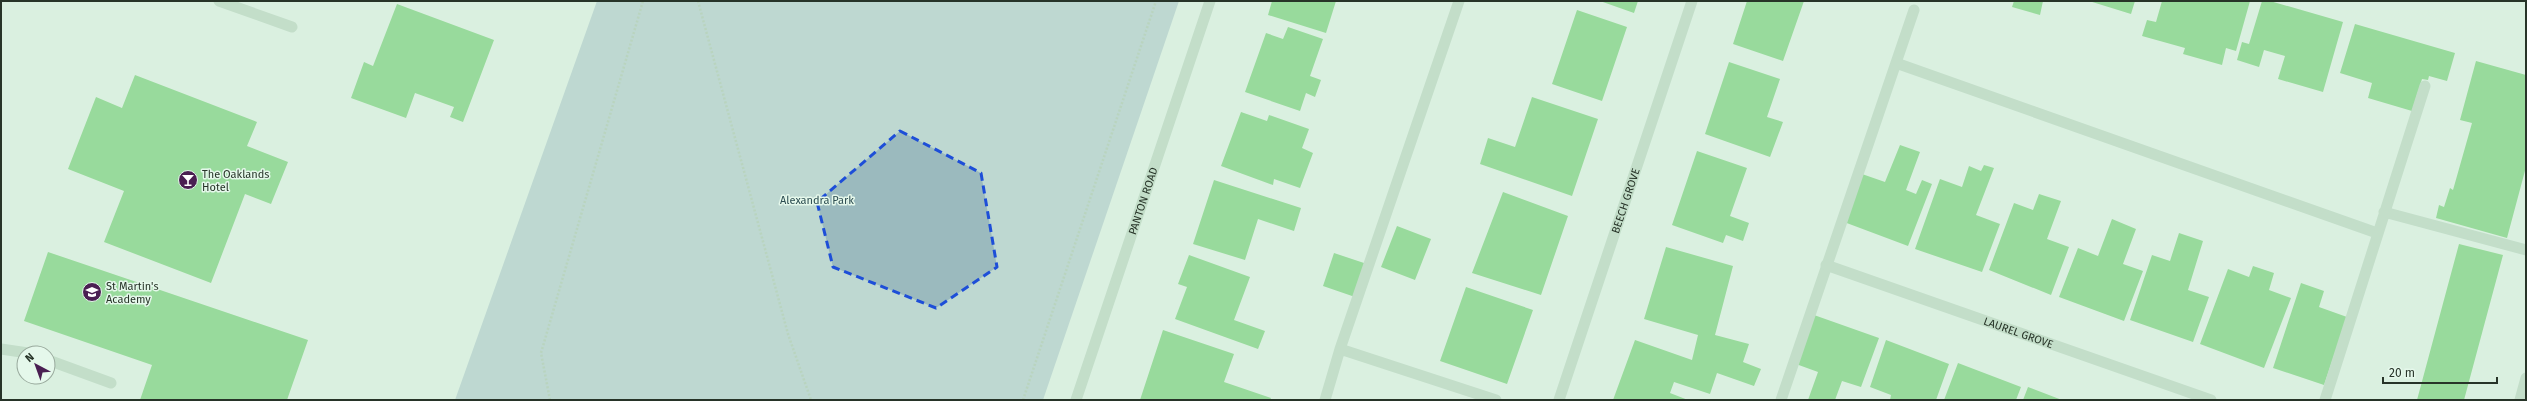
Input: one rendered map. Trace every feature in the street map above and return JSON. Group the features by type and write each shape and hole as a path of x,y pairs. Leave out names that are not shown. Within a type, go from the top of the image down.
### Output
{"street":[{"path":"219,1 292,27"},
{"name":"PANTON ROAD","path":"1076,400 1210,1"},
{"path":"1325,400 1340,349 1458,1"},
{"name":"BEECH GROVE","path":"1562,399 1692,1"},
{"path":"1781,400 1914,10"},
{"path":"1896,63 2377,233"},
{"path":"2325,400 2424,86"},
{"path":"2384,212 2526,250"},
{"name":"LAUREL GROVE","path":"1826,265 2211,400"},
{"path":"1,349 16,351"},
{"path":"1340,349 1496,400"},
{"path":"56,363 111,383"},
{"path":"2520,400 2526,378"}],"path":[{"path":"550,400 541,353 643,1"},
{"path":"698,1 788,334 811,400"},
{"path":"1023,400 1156,1"}],"highlighted area":[{"path":"900,131 981,173 997,267 936,308 833,267 817,202"}],"green space":[{"name":"Alexandra Park","path":"597,1 1179,1 1043,400 455,400"}],"building":[{"path":"1272,1 1336,1 1326,33 1268,15"},
{"path":"1600,1 1638,1 1634,13"},
{"path":"1747,1 1804,1 1783,61 1733,44"},
{"path":"2014,1 2043,1 2040,15 2012,7"},
{"path":"2089,1 2135,1 2131,14"},
{"path":"2162,1 2250,1 2236,51 2226,48 2222,65 2183,54 2185,48 2142,36 2147,20 2156,22"},
{"path":"2262,1 2270,1 2343,22 2323,92 2278,79 2285,56 2264,50 2259,67 2237,60 2242,42 2249,44"},
{"path":"397,4 494,40 463,122 450,117 454,107 415,93 406,118 351,98 364,62 373,66"},
{"path":"1577,10 1627,27 1602,101 1552,84"},
{"path":"2355,24 2455,53 2447,81 2429,76 2428,80 2422,79 2412,111 2368,98 2372,83 2340,73"},
{"path":"1288,27 1323,39 1310,76 1321,80 1315,97 1306,93 1300,111 1245,92 1266,33 1283,39"},
{"path":"2476,61 2526,75 2526,167 2507,238 2436,218 2439,205 2444,207 2450,188 2453,190 2472,123 2460,120"},
{"path":"1729,62 1780,79 1767,117 1783,122 1770,157 1705,134"},
{"name":"The Oaklands Hotel","path":"135,75 257,122 247,146 288,162 271,204 245,194 211,283 104,242 124,191 68,169 96,97 122,108"},
{"path":"1532,97 1598,119 1572,196 1480,164 1488,138 1515,147"},
{"path":"1241,112 1267,121 1269,115 1309,129 1302,148 1313,153 1300,188 1274,179 1273,185 1221,166"},
{"path":"1900,145 1920,152 1906,190 1916,194 1922,180 1932,184 1908,246 1844,222 1862,174 1885,182"},
{"path":"1697,151 1747,168 1730,216 1749,223 1743,241 1726,235 1723,243 1672,225"},
{"path":"1984,165 1994,168 1976,215 2000,224 1982,272 1915,249 1940,179 1962,187 1969,166 1981,171"},
{"path":"1214,180 1301,208 1294,231 1258,219 1245,260 1193,244"},
{"path":"1503,192 1568,216 1541,295 1472,273"},
{"path":"2039,194 2061,201 2047,239 2069,247 2051,295 1989,270 2014,203 2033,210"},
{"path":"2112,219 2136,229 2123,264 2143,271 2124,321 2059,297 2078,248 2098,256"},
{"path":"1397,226 1431,239 1415,280 1381,267"},
{"path":"2179,233 2203,241 2188,290 2209,297 2193,342 2130,320 2152,255 2170,261"},
{"path":"2459,244 2503,255 2464,400 2417,400"},
{"path":"1666,247 1733,266 1715,335 1749,344 1743,362 1761,369 1754,386 1717,373 1710,394 1674,382 1670,393 1688,400 1613,400 1635,340 1692,360 1698,335 1644,319"},
{"path":"48,252 308,340 287,400 140,400 152,365 24,321"},
{"path":"1334,253 1367,264 1355,297 1323,286"},
{"path":"1189,255 1250,277 1234,320 1265,331 1258,349 1175,319 1187,287 1178,284"},
{"path":"2253,266 2274,273 2269,290 2291,298 2264,368 2200,344 2228,269 2249,277"},
{"path":"2301,283 2324,291 2319,307 2347,317 2324,385 2273,368"},
{"path":"1466,287 1533,310 1507,384 1440,361"},
{"path":"1814,315 1879,338 1861,387 1842,381 1835,400 1808,400 1818,372 1796,364"},
{"path":"1163,330 1234,354 1224,382 1271,398 1270,400 1140,400"},
{"path":"1886,340 1949,364 1936,400 1890,400 1891,395 1870,387"},
{"path":"1958,363 2021,387 2016,400 1944,400"},
{"path":"2028,387 2062,400 2023,400"}],"place":[{"name":"The Oaklands Hotel","path":"188,180"},
{"name":"St Martin's Academy","path":"92,292"}]}
